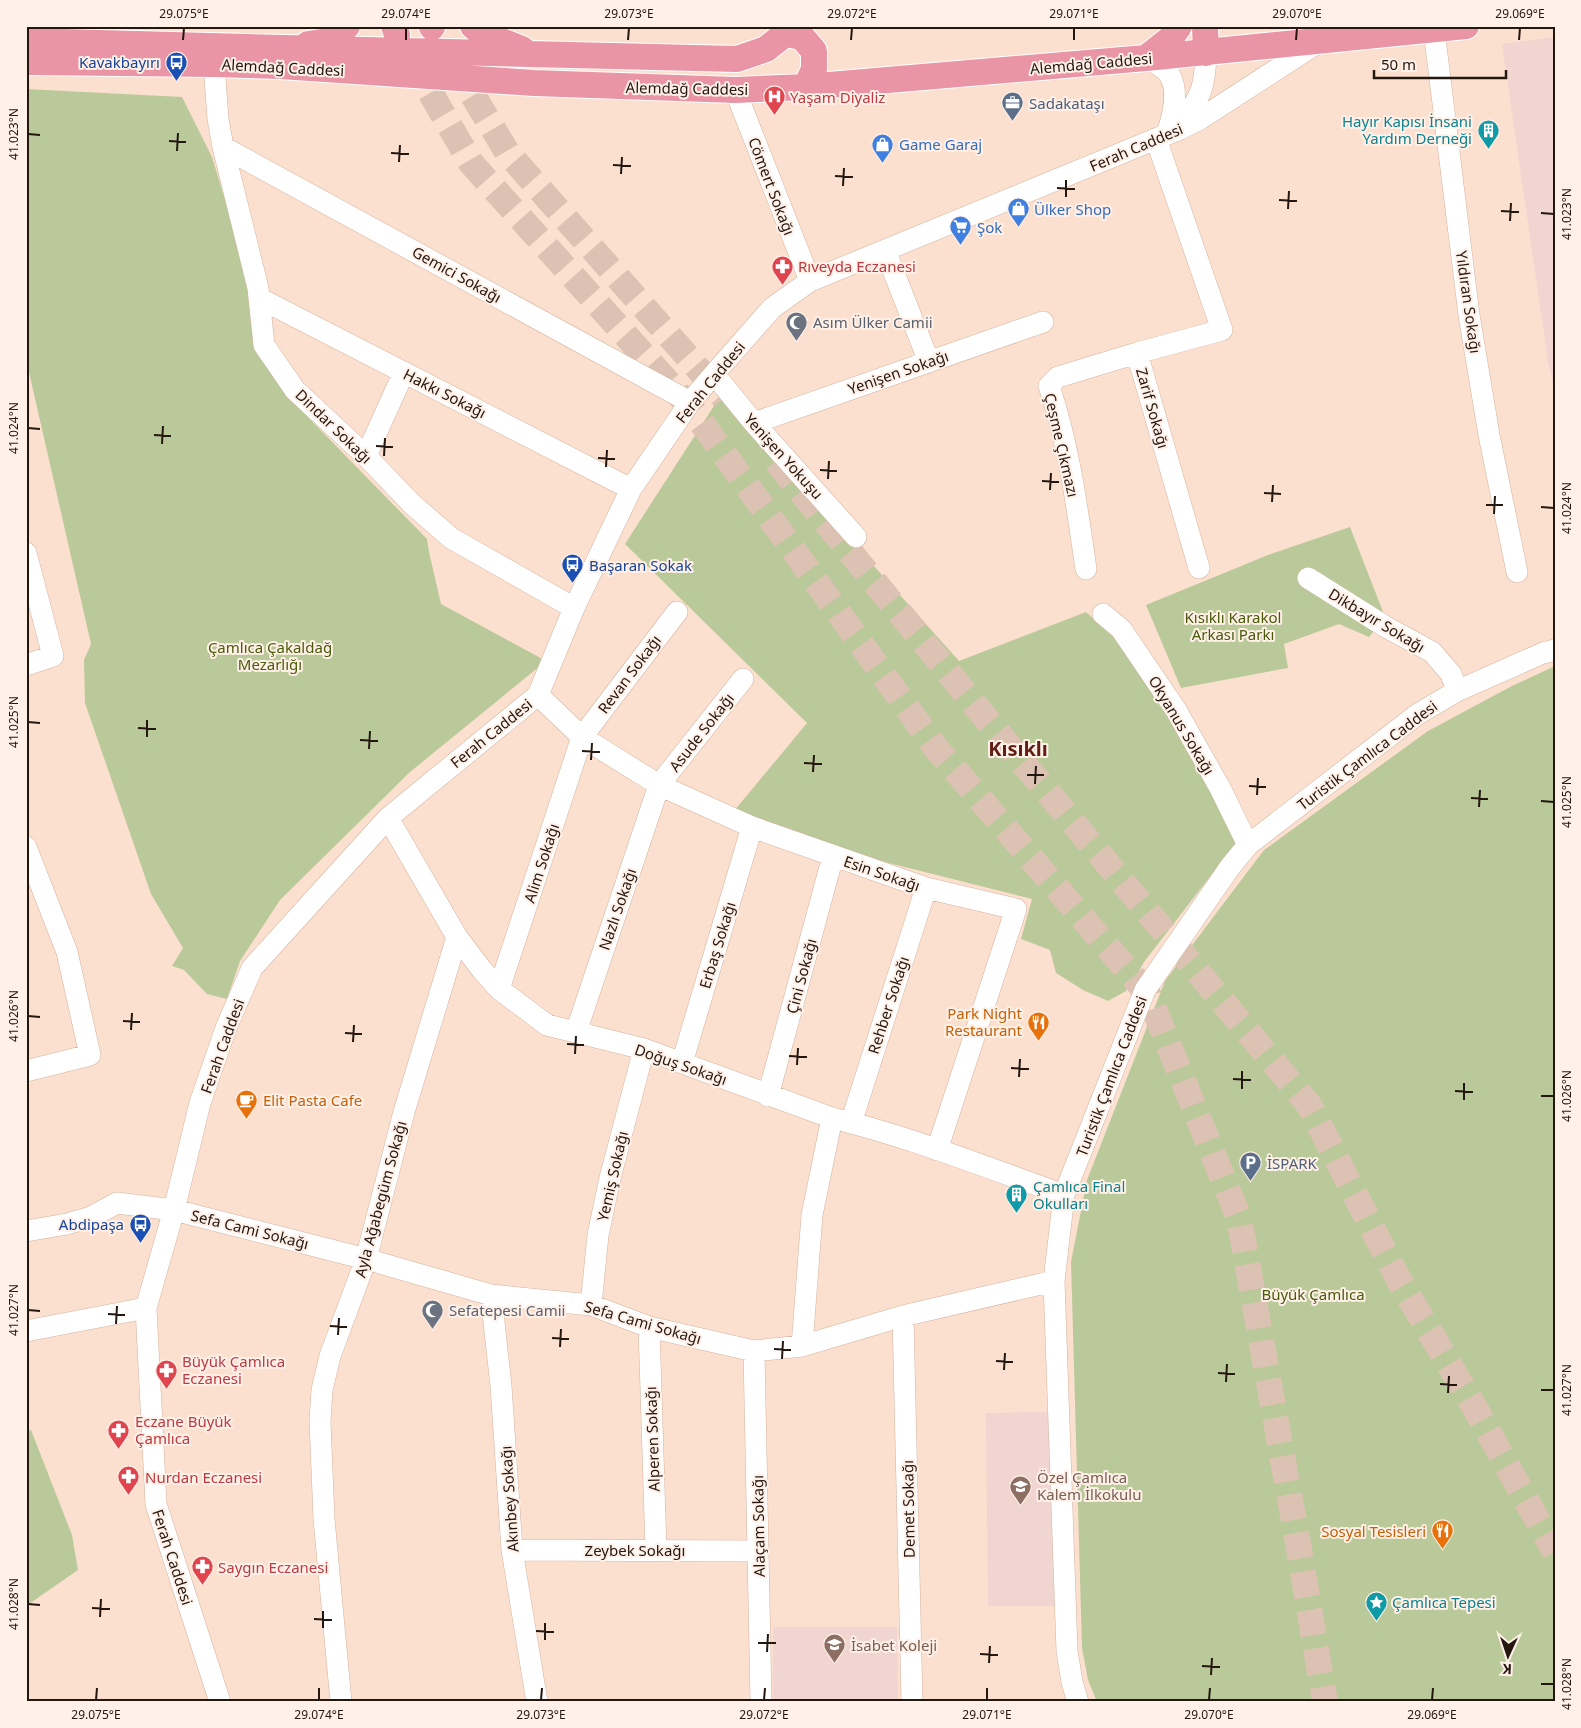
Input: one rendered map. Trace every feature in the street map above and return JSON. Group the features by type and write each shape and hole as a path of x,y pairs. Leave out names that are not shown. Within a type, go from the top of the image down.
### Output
{"main road":[{"path":"283,48 328,41 347,26"},
{"path":"473,26 480,33 539,55"},
{"path":"1146,58 1170,39 1179,26"},
{"path":"1205,26 1206,53"},
{"name":"Alemdağ Caddesi","path":"26,62 214,64 534,83 735,90 806,87 1206,53 1466,26"},
{"path":"791,30 802,37 814,51 814,70 806,87"},
{"name":"Alemdağ Caddesi","path":"26,41 737,59 766,49 791,30"}],"street":[{"name":"Yıldıran Sokağı","path":"1434,30 1469,316 1489,435 1517,572"},
{"name":"Ferah Caddesi","path":"220,1702 156,1504 146,1308 174,1210 200,1103 226,1028 252,968 388,818 538,695 574,608 630,489 690,402 772,308 810,281 1161,137 1200,119 1319,42"},
{"path":"1161,137 1190,112 1199,98 1206,71 1206,53"},
{"path":"1146,58 1164,68 1169,74 1172,83 1175,104 1173,115 1161,137"},
{"name":"Dindar Sokağı","path":"214,64 218,119 259,298 264,345 294,390 366,456 412,504 451,538 574,608"},
{"name":"Cömert Sokağı","path":"735,90 810,281"},
{"name":"Zarif Sokağı","path":"1161,137 1222,330 1137,353 1199,568"},
{"name":"Gemici Sokağı","path":"223,147 690,402"},
{"path":"885,250 929,362"},
{"name":"Hakkı Sokağı","path":"259,298 630,489"},
{"name":"Yenişen Sokağı","path":"754,423 1043,322"},
{"name":"Çeşme Çıkmazı","path":"1086,569 1074,487 1057,410 1048,386 1058,377 1137,353"},
{"path":"366,456 404,372"},
{"name":"Yenişen Yokuşu","path":"714,374 754,423 856,537"},
{"path":"26,553 53,656 26,665"},
{"name":"Dikbayır Sokağı","path":"1308,578 1386,627 1432,652 1451,674 1457,691"},
{"name":"Revan Sokağı","path":"582,736 677,612"},
{"name":"Okyanus Sokağı","path":"1103,614 1121,629 1176,710 1220,788 1248,846"},
{"name":"Turistik Çamlıca Caddesi","path":"1078,1702 1072,1682 1067,1651 1054,1280 1064,1196 1145,990 1230,867 1248,846 1418,714 1457,691 1543,653 1555,650"},
{"name":"Asude Sokağı","path":"659,785 743,678"},
{"name":"Esin Sokağı","path":"538,695 582,736 659,785 752,827 926,888 1016,910 937,1150"},
{"name":"Alim Sokağı","path":"499,990 582,736"},
{"name":"Nazlı Sokağı","path":"576,1032 659,785"},
{"name":"Doğuş Sokağı","path":"388,818 457,937 482,970 499,990 547,1025 644,1049 768,1096 937,1150 1064,1196"},
{"name":"Erbaş Sokağı","path":"682,1062 752,827"},
{"path":"26,847 67,952 90,1055 26,1071"},
{"name":"Çini Sokağı","path":"768,1096 833,856"},
{"name":"Rehber Sokağı","path":"802,1346 812,1215 841,1120 926,888"},
{"name":"Ayla Ağabegüm Sokağı","path":"341,1702 324,1519 320,1421 322,1390 330,1356 366,1259 404,1112 457,937"},
{"name":"Yemiş Sokağı","path":"591,1305 598,1235 610,1178 644,1049"},
{"name":"Sefa Cami Sokağı","path":"26,1231 67,1224 91,1217 118,1203 174,1210 366,1259 491,1295 591,1305 649,1327 754,1351 802,1346 903,1316 1054,1280"},
{"name":"Akınbey Sokağı","path":"491,1295 501,1386 512,1550 536,1702"},
{"path":"26,1331 146,1308"},
{"name":"Demet Sokağı","path":"903,1316 912,1702"},
{"name":"Alperen Sokağı","path":"649,1327 656,1550"},
{"name":"Alaçam Sokağı","path":"754,1351 761,1702"},
{"name":"Zeybek Sokağı","path":"512,1550 758,1550"}],"shaded area":[{"path":"1555,37 1555,391 1548,361 1502,44"},
{"name":"Özel Çamlıca Kalem İlkokulu","path":"1049,1412 1057,1606 988,1606 986,1413"},
{"name":"İsabet Koleji","path":"773,1627 897,1627 898,1702 773,1702"}],"green space":[{"name":"Çamlıca Çakaldağ Mezarlığı","path":"26,89 182,97 212,157 252,288 295,404 427,539 441,604 546,661 410,772 280,900 240,961 227,999 207,994 184,970 172,966 183,948 151,894 85,703 84,660 91,644 26,359"},
{"path":"721,395 959,661 1086,612 1122,645 1139,667 1239,839 1144,962 1126,991 1108,1001 1083,990 1056,973 1050,950 1021,939 1032,899 877,860 734,811 807,723 625,544"},
{"name":"Kısıklı Karakol Arkası Parkı","path":"1350,527 1385,617 1369,637 1339,624 1284,644 1288,668 1181,688 1146,605 1268,555"},
{"name":"Büyük Çamlıca","path":"1555,666 1555,1702 1097,1702 1088,1680 1082,1648 1071,1262 1087,1180 1165,981 1264,850 1428,731 1512,686"},
{"path":"31,1430 72,1535 78,1570 26,1606 26,1431"}],"tunnel":[{"path":"411,59 471,163 691,408 936,748 1148,994 1239,1218 1325,1702"},
{"path":"453,62 507,152 724,398"},
{"path":"776,461 974,704 1309,1105 1400,1282 1475,1408 1555,1552"}],"place":[{"name":"Kavakbayırı","path":"176,81"},
{"name":"Yaşam Diyaliz","path":"774,116"},
{"name":"Sadakataşı","path":"1013,122"},
{"name":"Hayır Kapısı İnsani Yardım Derneği","path":"1488,149"},
{"name":"Game Garaj","path":"883,163"},
{"name":"Ülker Shop","path":"1018,228"},
{"name":"Şok","path":"961,246"},
{"name":"Rıveyda Eczanesi","path":"782,285"},
{"name":"Asım Ülker Camii","path":"797,341"},
{"name":"Başaran Sokak","path":"573,584"},
{"name":"Park Night Restaurant","path":"1038,1041"},
{"name":"Elit Pasta Cafe","path":"247,1119"},
{"name":"İSPARK","path":"1251,1182"},
{"name":"Çamlıca Final Okulları","path":"1017,1214"},
{"name":"Abdipaşa","path":"140,1243"},
{"name":"Sefatepesi Camii","path":"433,1329"},
{"name":"Büyük Çamlıca Eczanesi","path":"166,1389"},
{"name":"Eczane Büyük Çamlıca","path":"119,1449"},
{"name":"Nurdan Eczanesi","path":"129,1496"},
{"name":"Özel Çamlıca Kalem İlkokulu","path":"1021,1505"},
{"name":"Sosyal Tesisleri","path":"1442,1550"},
{"name":"Saygın Eczanesi","path":"202,1586"},
{"name":"Çamlıca Tepesi","path":"1376,1621"},
{"name":"İsabet Koleji","path":"835,1664"}],"district":[{"name":"Kısıklı","path":"1018,748"}]}
